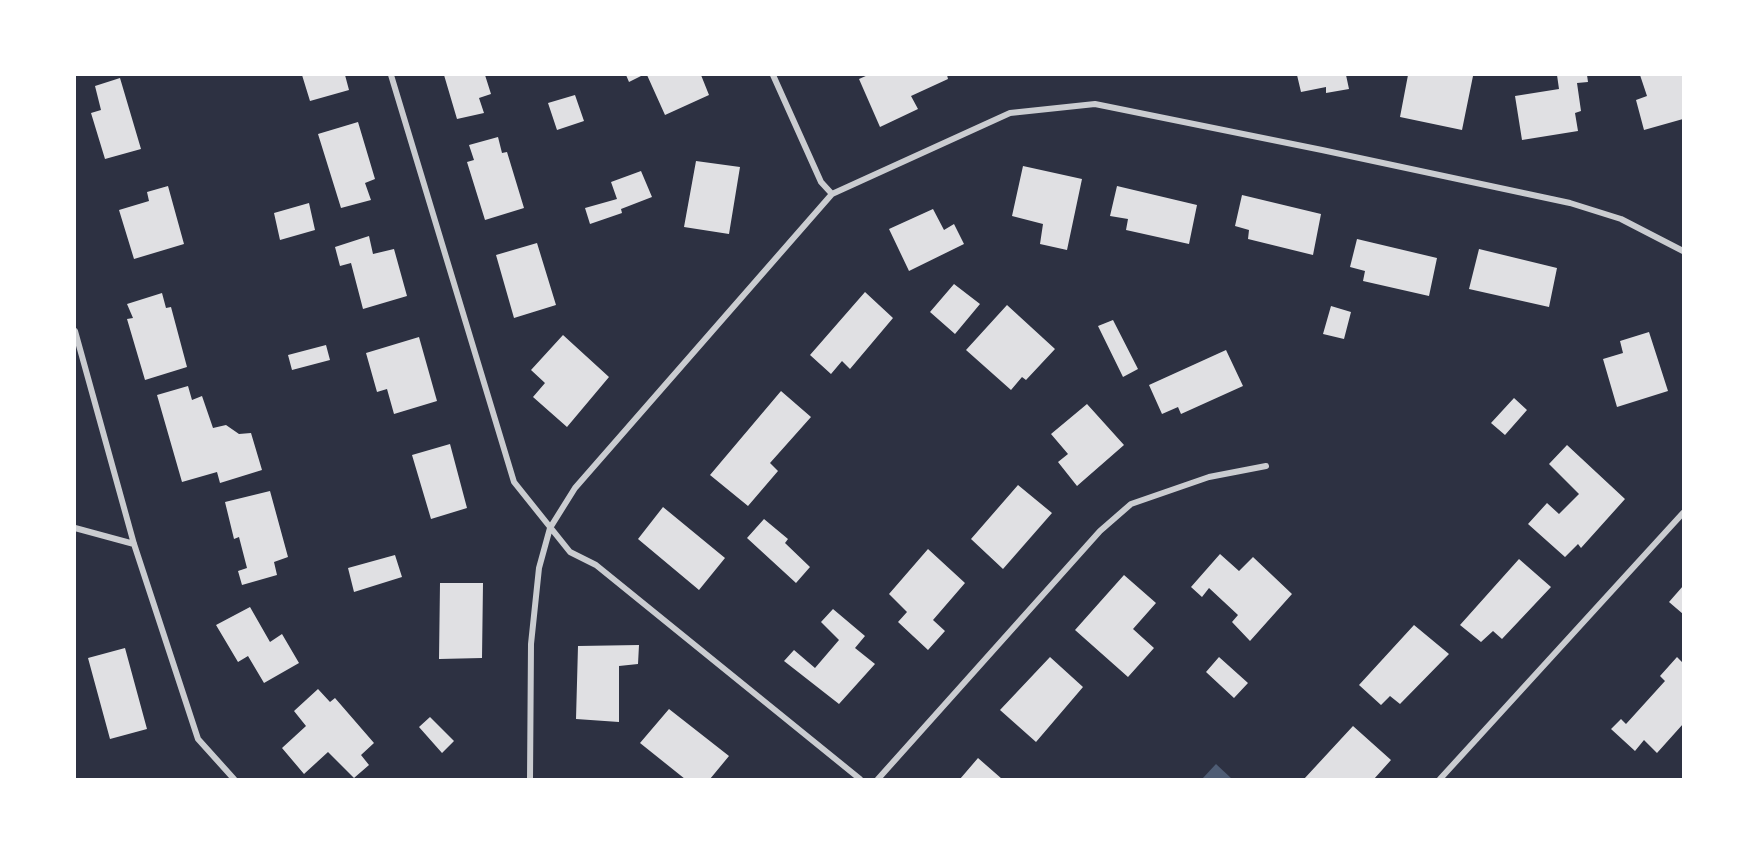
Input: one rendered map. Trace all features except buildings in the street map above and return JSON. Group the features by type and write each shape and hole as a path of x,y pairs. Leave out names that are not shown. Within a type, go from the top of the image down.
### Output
{"street":[{"path":"391,75 514,482 570,552 596,566 861,779"},
{"path":"773,75 821,182 832,194"},
{"path":"530,779 531,644 539,568 550,528 575,488 832,194 1010,113 1095,104 1570,203 1621,219 1683,251"},
{"path":"75,332 134,544 198,739 234,779"},
{"path":"878,779 1100,531 1131,504 1209,477 1266,466"},
{"path":"1440,779 1683,513"},
{"path":"75,528 134,544"}],"water":[{"path":"1216,764 1232,779 1202,779"}]}
